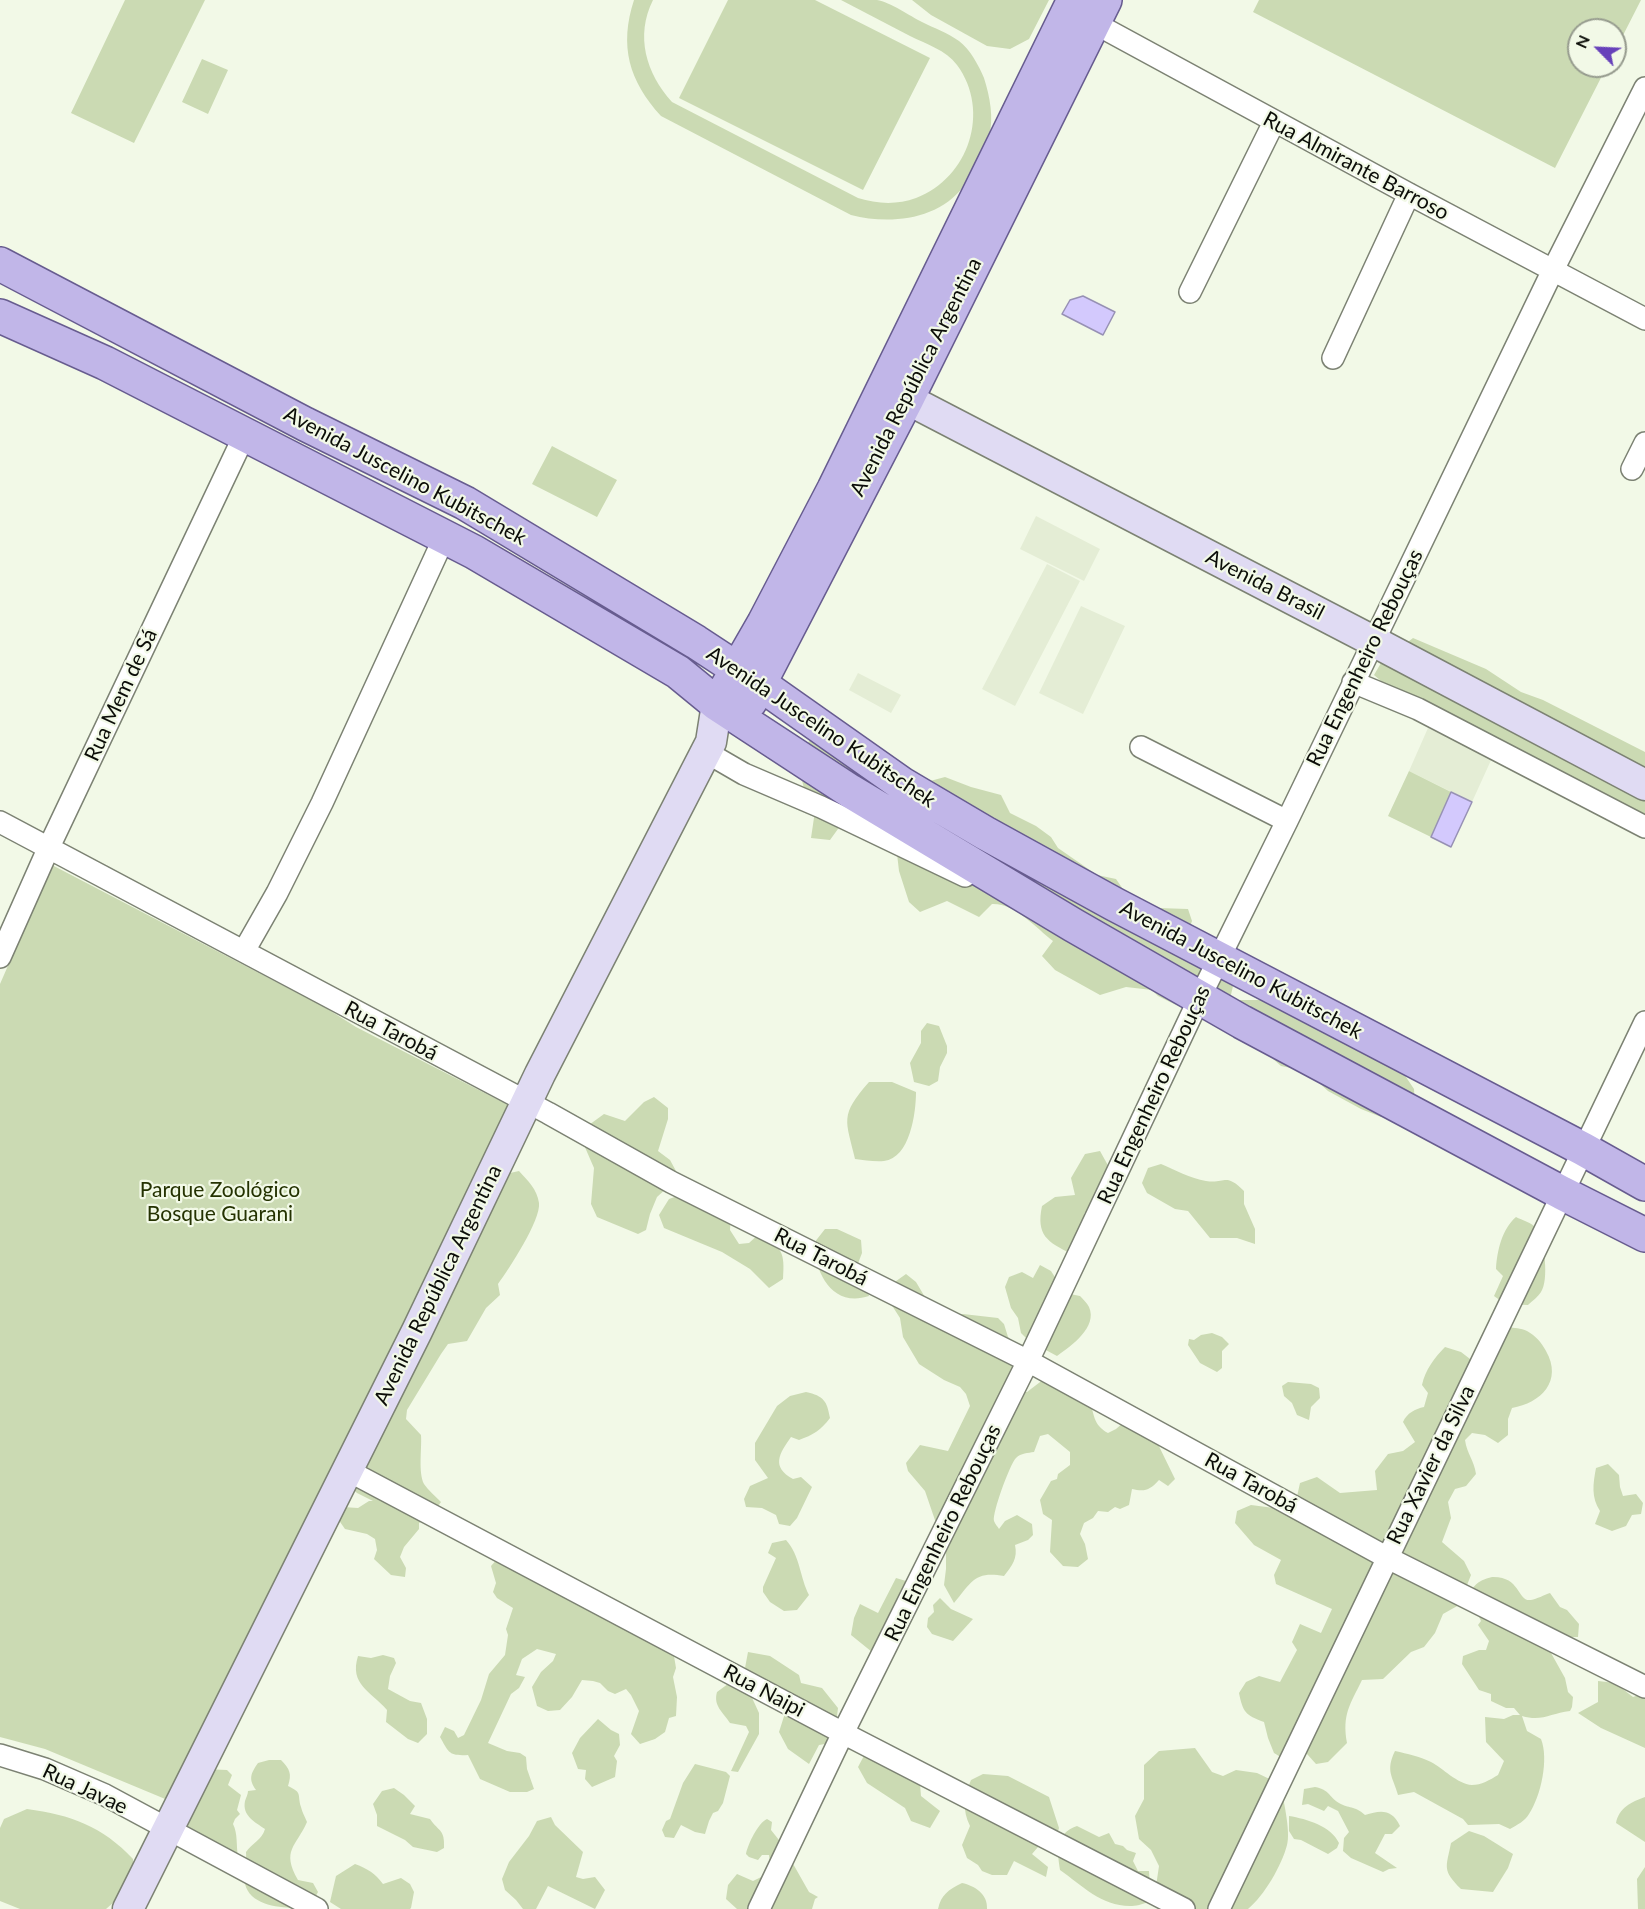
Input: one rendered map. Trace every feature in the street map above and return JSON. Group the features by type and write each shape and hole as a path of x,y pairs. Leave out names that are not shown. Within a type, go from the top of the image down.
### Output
{"main road":[{"name":"Avenida República Argentina","path":"728,712 749,677 788,626 895,394 1085,8"},
{"name":"Avenida Juscelino Kubitschek","path":"2,271 465,503 586,575 749,677 902,784 985,833 1645,1184"},
{"name":"Avenida Juscelino Kubitschek","path":"0,316 105,363 474,552 678,672 728,712 850,791 1073,925 1200,997 1562,1193 1645,1235"}],"street":[{"name":"Rua Almirante Barroso","path":"1085,8 1274,122 1645,319"},
{"name":"Rua Engenheiro Rebouças","path":"759,1909 843,1733 1028,1361 1200,997 1553,270 1645,88"},
{"path":"1190,292 1274,122"},
{"path":"1333,358 1409,194"},
{"name":"Avenida Brasil","path":"895,394 1373,641 1645,785"},
{"name":"Rua Mem de Sá","path":"0,957 49,847 245,434"},
{"path":"1632,469 1645,443"},
{"path":"243,951 277,893 314,820 444,538"},
{"path":"1353,682 1418,709 1645,827"},
{"name":"Avenida República Argentina","path":"128,1909 417,1331 527,1102 728,712"},
{"name":"Avenida Juscelino Kubitschek","path":"708,747 744,774 821,807 1073,925"},
{"path":"1141,747 1287,821"},
{"name":"Rua Tarobá","path":"0,822 527,1102 671,1182 1028,1361 1386,1557 1645,1687"},
{"name":"Rua Xavier da Silva","path":"1219,1909 1386,1557 1645,1022"},
{"name":"Rua Naipi","path":"347,1470 843,1733 1184,1909"},
{"name":"Rua Javae","path":"0,1755 45,1769 95,1791 317,1909"}],"shaded area":[{"path":"1083,296 1115,312 1103,335 1062,314 1070,300"},
{"path":"1036,516 1100,549 1084,581 1020,549"},
{"path":"1047,564 1080,581 1015,706 982,689"},
{"path":"1081,606 1125,626 1083,714 1039,693"},
{"path":"858,673 901,695 891,713 849,690"},
{"path":"1428,728 1492,758 1472,802 1409,771"},
{"path":"1451,792 1472,802 1451,847 1431,837"}],"green space":[{"path":"125,0 205,0 134,143 71,113"},
{"path":"634,0 653,0 645,27 646,54 656,79 672,102 858,198 872,202 902,202 916,198 934,188 950,175 969,141 973,122 972,102 967,83 957,65 947,55 841,0 882,1 963,44 980,68 988,93 991,122 987,143 966,183 941,206 927,213 897,219 851,215 661,116 641,90 630,62 627,33"},
{"path":"728,0 815,0 930,58 863,190 679,98"},
{"path":"912,0 1049,0 1029,39 1010,49 987,46 931,15"},
{"path":"1259,0 1641,0 1627,27 1627,18 1567,18 1567,78 1601,78 1555,168 1253,12"},
{"path":"202,59 228,70 208,114 182,102"},
{"path":"552,446 617,480 597,517 532,484"},
{"path":"1413,638 1486,669 1521,692 1543,700 1645,752 1645,827 1395,693 1374,675 1381,663"},
{"path":"831,739 919,784 945,777 1001,795 1010,813 1036,826 1051,837 1058,848 1097,875 1116,879 1127,895 1158,908 1188,909 1192,921 1187,935 1224,966 1233,986 1230,999 1194,1014 1158,996 1152,990 1126,987 1100,995 1055,970 1042,956 1053,941 1025,917 1009,908 992,904 979,917 947,901 920,912 909,902 899,871 896,845 843,822 830,840 811,838 815,811 809,807 796,758 810,740"},
{"path":"1409,771 1451,792 1431,837 1388,816"},
{"name":"Parque Zoológico Bosque Guarani","path":"52,865 326,1008 356,1027 512,1107 492,1177 519,1171 534,1189 539,1203 530,1232 498,1284 500,1295 486,1308 467,1341 448,1344 407,1410 406,1419 421,1435 422,1479 441,1502 430,1517 419,1523 419,1529 404,1547 400,1557 406,1568 405,1577 391,1575 374,1559 377,1550 375,1539 367,1534 345,1529 338,1519 343,1507 358,1508 373,1501 357,1493 345,1482 170,1801 45,1749 0,1737 0,984"},
{"path":"1235,1000 1274,1000 1400,1068 1414,1089 1415,1110 1400,1119 1381,1117 1328,1091 1317,1081 1296,1069 1281,1066 1272,1058 1241,1040"},
{"path":"927,1023 939,1026 947,1046 938,1081 929,1086 914,1082 910,1063 921,1043 921,1031"},
{"path":"869,1082 892,1082 916,1092 913,1122 906,1143 893,1158 884,1161 855,1159 849,1135 847,1119 849,1111 859,1093"},
{"path":"654,1097 668,1108 668,1119 658,1151 670,1160 676,1171 668,1187 657,1197 646,1230 638,1234 597,1217 591,1204 594,1168 584,1145 582,1130 604,1114 625,1121 644,1102"},
{"path":"1100,1151 1110,1169 1092,1212 1084,1213 1090,1224 1072,1254 1056,1246 1045,1236 1041,1224 1042,1206 1055,1197 1075,1195 1071,1178 1085,1154"},
{"path":"1161,1164 1200,1180 1213,1182 1229,1180 1238,1185 1244,1191 1244,1204 1255,1229 1255,1244 1237,1238 1210,1238 1188,1211 1175,1209 1147,1193 1142,1183 1148,1168"},
{"path":"683,1194 731,1214 730,1230 739,1244 749,1243 760,1233 773,1243 782,1256 783,1279 769,1288 750,1269 722,1252 664,1228 659,1215 669,1199"},
{"path":"1516,1217 1536,1228 1544,1250 1543,1287 1540,1294 1528,1305 1505,1304 1494,1296 1503,1276 1496,1269 1499,1248 1507,1228"},
{"path":"825,1229 837,1229 861,1240 862,1253 857,1266 869,1296 845,1297 836,1293 822,1277 814,1243"},
{"path":"1040,1265 1051,1271 1065,1293 1080,1296 1091,1314 1087,1329 1057,1356 1029,1341 1021,1333 1018,1318 1011,1308 1005,1287 1009,1277 1022,1272 1033,1278"},
{"path":"906,1274 916,1282 932,1309 948,1318 963,1314 998,1318 1004,1324 1008,1337 1020,1349 1018,1392 1027,1392 1048,1376 1091,1404 1098,1424 1108,1433 1124,1422 1152,1432 1175,1479 1168,1486 1159,1480 1147,1489 1132,1489 1129,1505 1120,1509 1115,1507 1108,1512 1098,1511 1093,1518 1084,1523 1080,1534 1088,1559 1078,1567 1063,1566 1050,1552 1052,1520 1043,1514 1040,1500 1051,1481 1057,1479 1058,1474 1070,1465 1070,1452 1048,1434 1040,1436 1034,1452 1020,1455 1013,1462 994,1516 999,1529 1005,1521 1017,1515 1032,1524 1033,1535 1028,1540 1015,1545 1014,1562 1004,1576 980,1577 970,1584 954,1603 944,1585 946,1540 937,1526 925,1491 908,1471 906,1463 920,1445 948,1451 970,1406 966,1394 960,1387 919,1364 903,1337 900,1318 890,1298 892,1284"},
{"path":"1508,1327 1527,1331 1540,1342 1551,1362 1552,1372 1546,1389 1540,1396 1512,1408 1508,1419 1508,1435 1498,1443 1485,1435 1472,1433 1465,1440 1476,1474 1466,1486 1455,1489 1448,1502 1451,1518 1442,1542 1464,1561 1471,1575 1459,1605 1443,1614 1435,1633 1424,1647 1411,1652 1383,1679 1362,1680 1346,1717 1347,1743 1328,1762 1316,1764 1307,1754 1297,1750 1284,1759 1274,1753 1264,1722 1246,1712 1239,1693 1246,1682 1259,1676 1280,1682 1297,1650 1292,1642 1300,1624 1321,1633 1332,1609 1276,1584 1274,1575 1281,1560 1254,1545 1235,1523 1237,1511 1251,1505 1274,1508 1296,1501 1300,1483 1317,1477 1340,1493 1377,1490 1375,1471 1388,1454 1403,1451 1415,1442 1403,1422 1412,1412 1424,1407 1428,1393 1422,1385 1423,1379 1438,1355 1445,1347 1461,1352 1474,1362"},
{"path":"1212,1333 1222,1337 1229,1344 1222,1351 1222,1368 1217,1372 1200,1363 1188,1345 1189,1339 1194,1340 1201,1335"},
{"path":"1288,1382 1311,1384 1319,1388 1320,1398 1311,1407 1309,1420 1297,1415 1292,1403 1284,1396 1282,1386"},
{"path":"806,1392 824,1400 830,1418 820,1429 808,1436 799,1440 791,1437 783,1449 779,1460 782,1470 793,1479 801,1477 812,1487 797,1518 790,1526 779,1524 776,1515 762,1508 746,1507 744,1499 750,1486 768,1478 755,1460 755,1443 777,1406 790,1396"},
{"path":"1608,1464 1619,1475 1623,1496 1636,1494 1643,1503 1641,1514 1632,1515 1626,1526 1612,1531 1595,1524 1600,1511 1595,1501 1596,1468"},
{"path":"786,1540 797,1560 809,1595 797,1610 784,1611 770,1602 763,1592 763,1587 776,1558 768,1553 772,1543"},
{"path":"500,1556 674,1656 676,1716 669,1718 665,1732 655,1739 640,1744 631,1734 639,1711 631,1695 626,1689 615,1694 600,1683 593,1681 582,1680 572,1697 560,1710 548,1711 537,1706 532,1687 556,1654 537,1649 522,1659 516,1675 525,1677 519,1688 511,1694 488,1743 526,1757 527,1769 534,1789 527,1792 510,1792 480,1779 468,1755 453,1754 448,1750 440,1737 445,1727 454,1731 458,1738 464,1735 481,1700 489,1674 505,1655 508,1635 506,1629 513,1608 497,1598 493,1592 496,1583 491,1566"},
{"path":"1492,1577 1508,1580 1526,1600 1550,1593 1560,1607 1567,1610 1579,1624 1578,1637 1561,1637 1551,1642 1551,1653 1565,1678 1568,1692 1573,1697 1570,1711 1541,1718 1522,1716 1527,1731 1541,1739 1544,1767 1537,1798 1529,1814 1521,1823 1510,1829 1499,1824 1468,1825 1463,1819 1414,1792 1398,1795 1390,1769 1395,1751 1427,1760 1466,1784 1479,1784 1498,1775 1504,1761 1486,1742 1485,1717 1504,1719 1520,1715 1514,1708 1506,1708 1491,1701 1491,1694 1479,1690 1462,1664 1463,1656 1486,1650 1489,1641 1478,1625 1481,1621 1472,1600 1472,1594 1476,1584"},
{"path":"896,1578 906,1581 912,1588 872,1652 851,1635 854,1618 860,1604 878,1613"},
{"path":"940,1598 951,1609 973,1619 953,1641 932,1634 927,1627 928,1618 934,1612 933,1605"},
{"path":"748,1652 770,1656 799,1675 801,1683 822,1688 838,1708 837,1716 828,1725 831,1743 819,1745 809,1764 788,1749 779,1732 786,1710 748,1680 745,1668"},
{"path":"383,1655 394,1658 396,1663 390,1676 388,1689 410,1701 421,1703 427,1719 427,1734 418,1743 408,1739 386,1722 387,1710 363,1687 356,1674 358,1656 371,1658"},
{"path":"736,1678 748,1689 759,1713 759,1734 738,1772 731,1771 749,1732 746,1726 730,1723 716,1701 717,1692"},
{"path":"1598,1681 1615,1683 1633,1697 1645,1693 1645,1748 1601,1728 1578,1713 1598,1702"},
{"path":"598,1719 619,1734 620,1745 614,1756 617,1761 615,1777 592,1787 585,1779 586,1770 578,1769 572,1753 580,1738"},
{"path":"1195,1748 1212,1772 1223,1776 1236,1770 1257,1773 1280,1784 1287,1823 1287,1845 1272,1880 1248,1909 1167,1909 1155,1893 1159,1866 1151,1850 1139,1839 1135,1816 1144,1799 1144,1765 1159,1751"},
{"path":"866,1752 920,1784 921,1796 940,1811 930,1828 911,1821 905,1808 867,1783 858,1767"},
{"path":"281,1760 288,1769 290,1778 288,1786 298,1792 301,1809 307,1822 290,1855 298,1880 313,1883 318,1892 310,1907 293,1908 263,1903 249,1892 245,1884 246,1852 262,1836 265,1829 247,1815 245,1801 248,1791 256,1790 251,1776 258,1763"},
{"path":"695,1764 726,1772 730,1776 723,1803 718,1811 713,1813 705,1834 681,1825 674,1838 665,1837 662,1830 666,1821 670,1819 683,1783"},
{"path":"203,1769 227,1770 232,1775 228,1785 241,1795 237,1810 240,1814 233,1824 238,1856 185,1827"},
{"path":"983,1774 1008,1776 1049,1797 1059,1828 1054,1844 1038,1847 1032,1854 1048,1867 1046,1877 1014,1861 1007,1875 992,1875 982,1871 978,1865 967,1858 962,1845 970,1826 965,1809 965,1797 971,1780"},
{"path":"1315,1787 1326,1792 1339,1803 1365,1815 1386,1812 1393,1816 1400,1826 1392,1834 1385,1834 1375,1853 1397,1868 1383,1872 1351,1858 1343,1851 1344,1838 1349,1832 1338,1811 1328,1806 1324,1811 1308,1804 1302,1805 1304,1789"},
{"path":"394,1788 415,1806 410,1814 430,1819 441,1831 444,1837 444,1848 437,1852 413,1847 405,1840 377,1826 377,1815 373,1804 382,1791"},
{"path":"1645,1797 1645,1842 1616,1823 1626,1806"},
{"path":"27,1809 72,1819 110,1838 133,1859 133,1880 122,1895 106,1909 20,1909 0,1901 0,1828 4,1819"},
{"path":"1289,1816 1311,1821 1330,1832 1339,1843 1337,1848 1328,1854 1301,1840 1294,1839 1289,1831"},
{"path":"551,1817 555,1825 583,1852 576,1877 583,1879 595,1877 605,1890 595,1909 548,1886 536,1909 523,1909 505,1890 502,1879 509,1862 529,1836 537,1821"},
{"path":"767,1819 772,1822 771,1830 783,1845 770,1863 769,1855 762,1855 758,1860 746,1854 754,1834"},
{"path":"1077,1826 1099,1837 1109,1833 1115,1844 1136,1853 1133,1861 1138,1871 1149,1871 1151,1901 1132,1906 1111,1903 1093,1894 1060,1870 1058,1849 1061,1838"},
{"path":"1469,1831 1484,1836 1513,1854 1508,1868 1493,1892 1461,1889 1448,1873 1447,1864 1451,1843"},
{"path":"792,1862 809,1892 818,1897 812,1909 737,1909 726,1899 728,1885 737,1874 753,1881"},
{"path":"355,1864 371,1872 383,1884 401,1878 410,1884 414,1892 411,1908 341,1909 330,1902 336,1876"},
{"path":"1645,1867 1645,1909 1638,1909 1637,1879"},
{"path":"962,1883 980,1891 987,1904 987,1909 938,1909 946,1893"}]}
